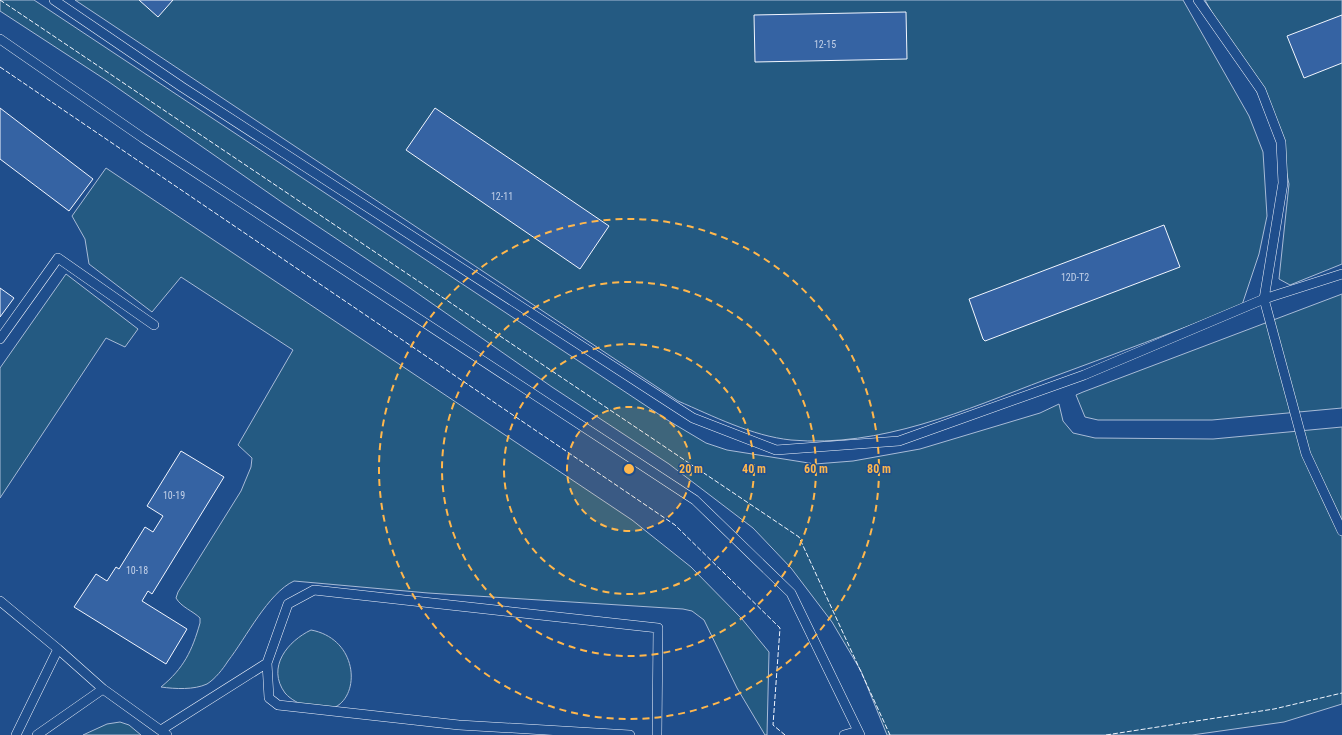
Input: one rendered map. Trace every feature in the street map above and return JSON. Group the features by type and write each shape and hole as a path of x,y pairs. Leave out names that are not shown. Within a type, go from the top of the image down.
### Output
{"lane":[{"path":"54,0 182,87 693,418 776,450 899,441 1084,374 1264,299 1342,274"},
{"path":"1198,0 1262,90 1281,142 1283,183 1264,299 1306,454 1342,531"},
{"path":"0,39 143,138 695,500 791,593 859,733 844,735"},
{"path":"0,339 58,258 154,325"},
{"path":"630,735 460,725 278,705 269,698 267,663 288,604 314,590 658,628 657,735"},
{"path":"0,601 103,689 164,732 267,663"},
{"path":"16,735 58,649"},
{"path":"37,735 103,689"}],"shaded area":[{"path":"0,0 34,0 669,421 706,443 727,450 815,464 853,461 920,449 1040,413 1059,404 1063,421 1073,433 1095,438 1213,439 1342,427 1342,704 1284,722 1192,735 887,735 861,671 832,622 791,568 753,528 669,464 552,387 109,82 0,11"},
{"path":"75,0 1183,0 1249,116 1263,152 1267,216 1259,254 1242,305 985,403 922,424 857,438 824,441 776,438 733,425 678,401"},
{"path":"1205,0 1342,0 1342,264 1290,285 1279,279 1289,184 1281,147 1266,108"},
{"path":"106,168 632,520 691,567 742,619 769,652 767,735 765,735 737,688 704,620 692,611 683,609 428,593 294,581 275,595 224,667 210,682 202,686 190,688 178,689 161,687 176,673 186,658 194,642 200,623 200,618 178,601 176,598 178,592 241,491 251,467 252,458 238,445 293,350 181,277 152,312 89,264 85,239 72,216"},
{"path":"66,274 138,329 125,347 106,338 0,498 0,368"},
{"path":"1342,294 1342,408 1212,420 1098,420 1085,417 1076,395"},
{"path":"311,630 330,637 343,649 350,664 351,680 347,694 339,705 325,710 308,707 290,698 285,693 280,683 278,674 282,656 288,648 302,635"},
{"path":"120,722 129,725 141,735 83,735 107,724"}],"building":[{"path":"139,0 173,0 158,17"},
{"path":"906,12 907,59 755,62 754,15"},
{"path":"1342,15 1342,63 1304,78 1287,36"},
{"path":"0,108 93,179 69,211 0,159"},
{"path":"435,108 609,226 580,269 406,150"},
{"path":"1164,225 1180,267 985,341 983,339 969,299"},
{"path":"0,288 14,298 0,317"},
{"path":"181,451 224,477 152,594 148,591 142,601 187,629 166,664 74,607 96,574 107,581 116,567 119,569 145,527 153,532 163,516 147,506"}],"fence":[{"path":"0,0 799,537 890,735"},
{"path":"0,67 675,525 780,628 773,725 785,735"},
{"path":"1106,735 1274,709 1342,693"}]}
